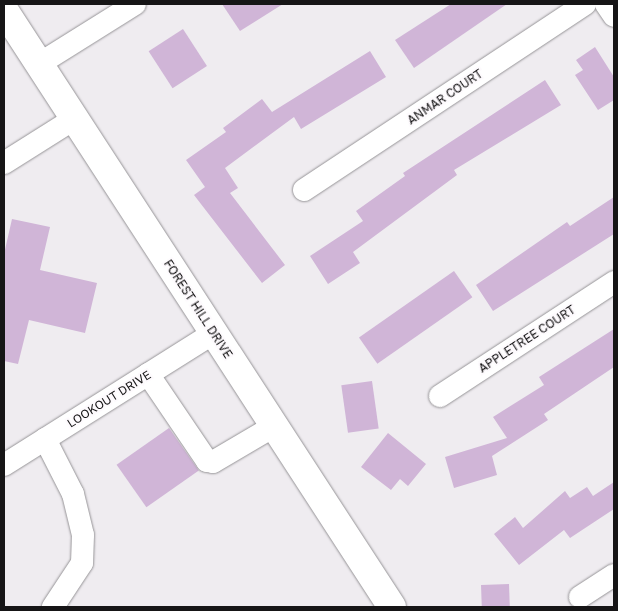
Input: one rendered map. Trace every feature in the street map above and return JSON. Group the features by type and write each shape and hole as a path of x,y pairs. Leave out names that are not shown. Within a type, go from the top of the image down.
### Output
{"main road":[{"name":"FOREST HILL DRIVE","path":"4,10 392,607"}],"street":[{"path":"39,64 135,4"},
{"name":"ANMAR COURT","path":"304,190 585,4"},
{"path":"606,4 614,16"},
{"path":"4,163 74,119"},
{"name":"APPLETREE COURT","path":"440,396 614,282"},
{"name":"LOOKOUT DRIVE","path":"4,465 214,333"},
{"path":"148,374 207,461 213,462 274,426"},
{"path":"45,438 73,494 83,536 82,564 53,607"},
{"path":"580,597 614,574"}],"building":[{"path":"222,4 283,4 240,31"},
{"path":"451,4 507,4 414,68 395,40"},
{"path":"183,29 207,66 173,88 149,51"},
{"path":"595,47 614,77 614,100 598,110 575,75 583,70 576,60"},
{"path":"370,51 386,77 301,129 294,117 225,168 238,188 230,193 285,265 262,283 194,195 205,187 186,160 226,132 223,128 262,99 272,112"},
{"path":"545,80 561,105 454,170 457,175 353,252 360,263 328,284 310,256 363,221 356,211 405,176 403,173"},
{"path":"614,197 614,234 493,311 476,285 567,222 570,226"},
{"path":"12,219 50,227 40,270 97,283 85,333 29,320 18,364 4,361 4,254"},
{"path":"454,271 472,297 377,364 359,338"},
{"path":"614,329 614,367 544,414 548,420 492,456 497,475 454,488 445,457 507,438 493,417 544,385 539,377"},
{"path":"372,381 379,429 348,433 341,385"},
{"path":"169,428 199,471 146,507 117,465"},
{"path":"388,433 426,464 408,486 400,479 391,490 361,467"},
{"path":"614,482 614,509 570,538 564,530 519,565 494,534 515,517 523,528 565,491 570,498 587,487 593,496"},
{"path":"509,584 510,607 482,607 481,585"}]}
